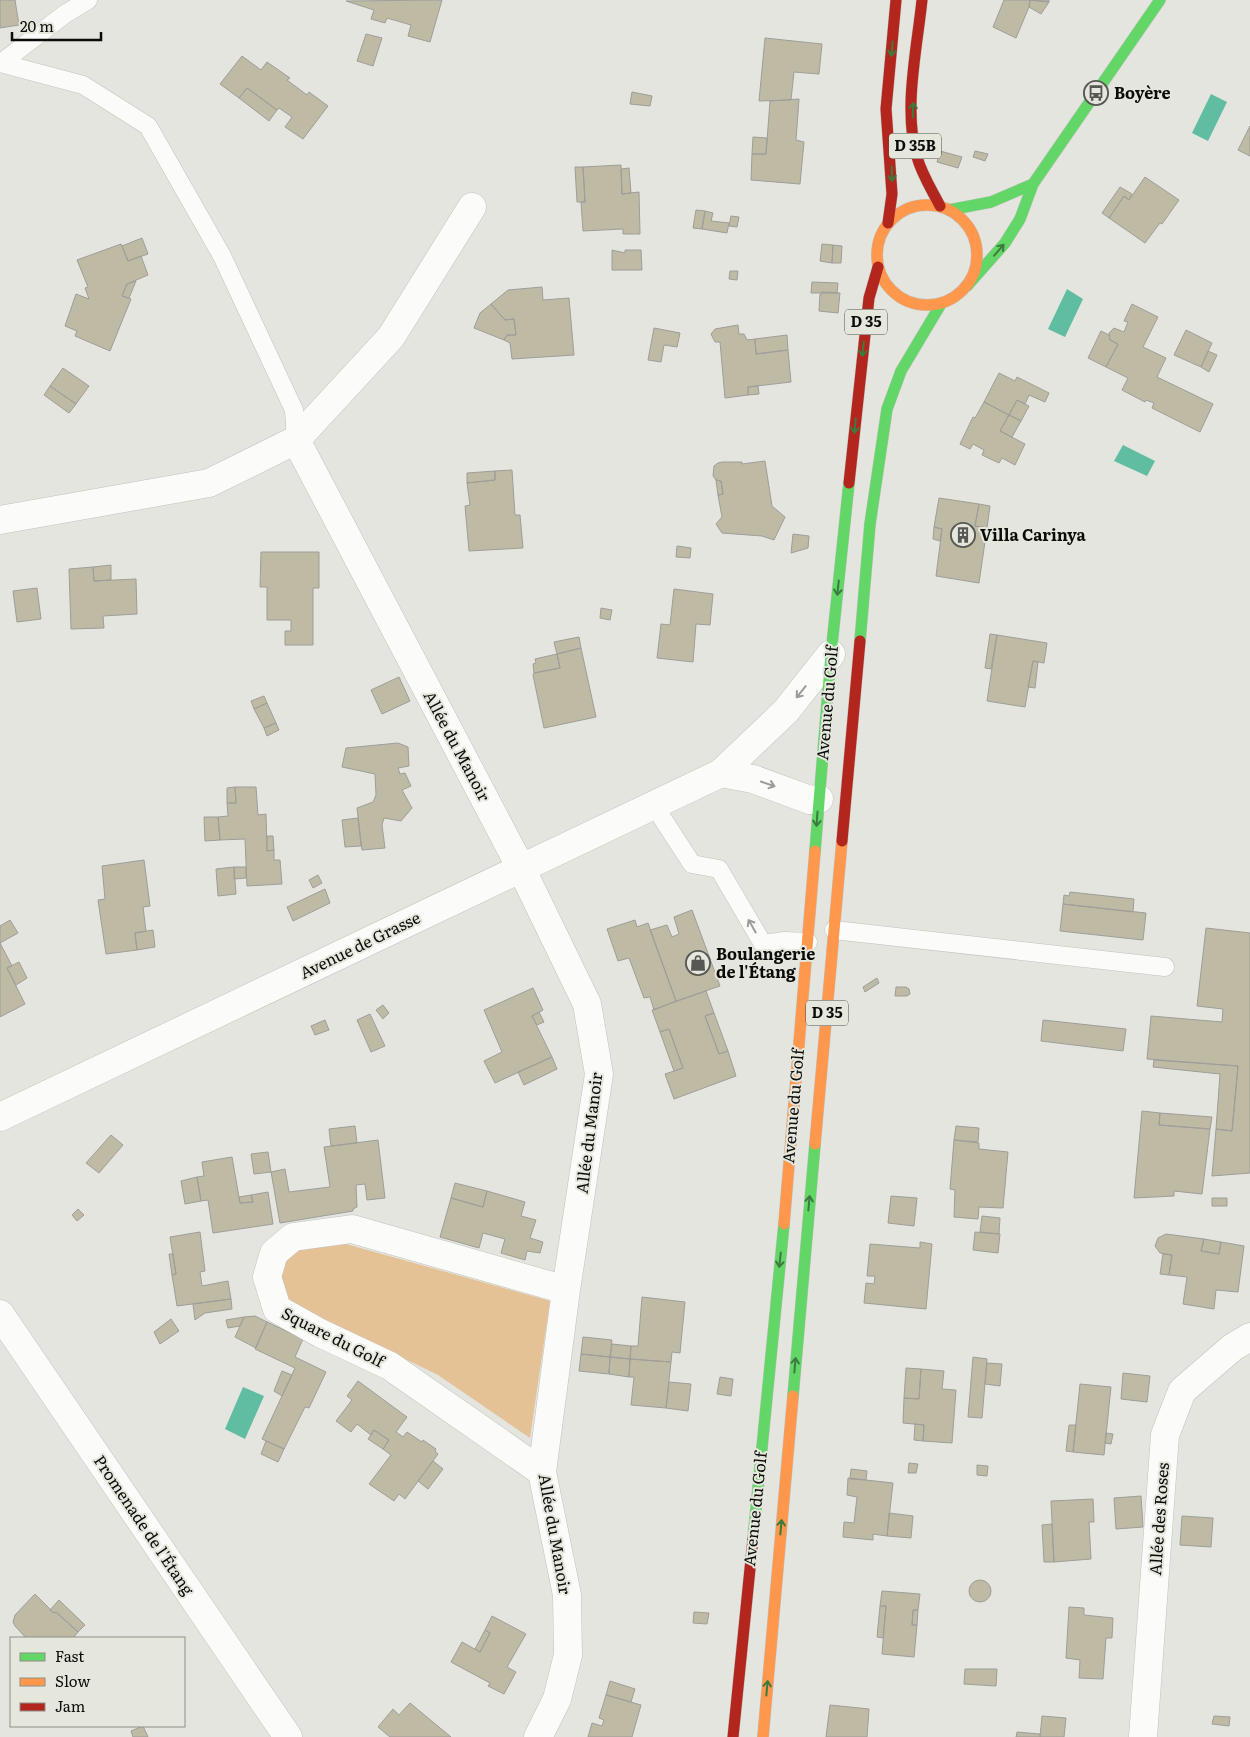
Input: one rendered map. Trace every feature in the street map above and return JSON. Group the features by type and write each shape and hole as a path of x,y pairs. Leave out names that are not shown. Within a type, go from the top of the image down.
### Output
{"main road":[{"name":"D 35B","path":"888,223 892,194 886,108 896,0"},
{"name":"D 35B","path":"922,0 912,110 913,134 916,156 944,208"},
{"path":"1033,184 991,202 944,208 925,205 911,207 899,213 888,223 880,236 878,244 878,267 884,282 895,294 909,303 925,306 942,304 955,297 966,286 1005,243 1020,219 1033,184 1160,0"},
{"path":"944,208 964,221 973,236 977,253 975,271 966,286"},
{"name":"Avenue du Golf","path":"732,1737 785,1210 831,654 869,298 878,267"},
{"name":"Avenue du Golf","path":"763,1737 870,524 887,409 900,371 942,304"},
{"path":"839,762 851,738"},
{"path":"818,799 832,776"}],"street":[{"path":"0,520 209,483 296,440 391,337 472,207"},
{"name":"Allée du Manoir","path":"296,440 521,868 587,1004 599,1074 566,1290 542,1472 567,1595 568,1655 557,1699 538,1737"},
{"name":"Avenue de Grasse","path":"0,1118 721,772 786,711 831,654"},
{"path":"721,772 754,779 810,800 818,799"},
{"name":"Square du Golf","path":"542,1472 390,1366 320,1333 277,1309 267,1277 274,1253 293,1237 352,1229 566,1290"},
{"name":"Promenade de l'Étang","path":"0,1314 288,1737"},
{"name":"Allée des Roses","path":"1143,1737 1165,1435 1182,1391 1233,1347 1250,1337"}],"lane":[{"path":"0,63 63,7 88,0"},
{"path":"0,63 83,86 148,126 222,256 294,410 296,440"},
{"path":"652,804 692,864 719,869 763,944 785,941 808,942"},
{"path":"834,930 1165,966"}],"shaded area":[{"path":"1211,94 1227,102 1208,141 1192,133"},
{"path":"1067,289 1083,299 1065,337 1048,329"},
{"path":"1123,445 1155,461 1147,476 1114,461"},
{"path":"346,1244 550,1301 530,1438 438,1375 285,1301 276,1270 292,1251"},
{"path":"243,1387 264,1396 245,1439 225,1429"}],"building":[{"path":"0,0 15,0 19,25 0,28"},
{"path":"442,0 430,42 408,36 411,25 387,18 385,23 371,19 374,10 346,1"},
{"path":"1004,0 1030,0 1016,38 993,27"},
{"path":"1030,0 1049,0 1049,2"},
{"path":"1030,0 1049,2 1041,14 1029,7"},
{"path":"366,34 382,38 373,66 357,61"},
{"path":"765,38 822,44 819,74 794,72 791,100 759,101"},
{"path":"242,56 261,70 267,62 290,78 287,80 307,95 309,92 328,106 303,139 285,127 292,117 279,108 277,110 247,88 239,98 220,84"},
{"path":"247,88 277,110 269,121 239,98"},
{"path":"632,92 652,96 650,106 630,104"},
{"path":"799,99 796,140 804,142 800,184 751,180 752,154 766,154 770,101"},
{"path":"1250,126 1250,156 1238,150"},
{"path":"753,137 767,138 766,154 752,154"},
{"path":"940,151 962,157 958,168 937,162"},
{"path":"975,151 988,154 985,161 973,157"},
{"path":"621,165 622,194 639,192 640,234 623,234 623,229 583,231 581,202 585,202 583,167"},
{"path":"575,167 583,167 585,202 577,202"},
{"path":"629,168 631,193 622,194 621,169"},
{"path":"1145,177 1179,200 1162,224 1160,223 1145,243 1109,218 1124,196 1129,200"},
{"path":"1120,187 1132,194 1129,200 1124,196 1109,218 1102,213"},
{"path":"696,210 705,211 702,229 693,228"},
{"path":"705,211 713,213 711,221 729,223 727,233 702,229"},
{"path":"731,216 739,217 737,227 729,226"},
{"path":"142,238 148,254 128,261 122,246"},
{"path":"121,244 128,261 141,256 148,275 127,284 122,296 131,299 110,351 75,336 77,331 65,326 76,294 89,299 85,288 88,287 77,260"},
{"path":"822,244 833,245 832,263 820,261"},
{"path":"833,245 842,246 841,263 832,263"},
{"path":"612,250 625,253 625,250 641,250 642,270 612,270"},
{"path":"730,271 738,271 737,280 729,279"},
{"path":"136,281 129,298 122,296 127,284"},
{"path":"812,282 838,283 837,293 811,293"},
{"path":"542,287 543,300 569,298 574,355 512,359 510,343 504,340 507,335 516,335 514,319 505,320 491,304 508,290"},
{"path":"822,292 840,293 838,313 819,311 820,294"},
{"path":"491,304 505,320 514,319 516,335 507,335 504,340 474,328 480,313"},
{"path":"1132,304 1158,317 1143,347 1166,358 1157,377 1213,404 1200,432 1152,408 1154,403 1146,400 1145,402 1122,390 1128,378 1106,367 1118,344 1110,340 1109,333 1114,328 1124,332 1128,322 1124,321"},
{"path":"738,325 739,334 744,334 747,340 755,339 756,354 788,350 791,382 748,387 748,395 725,398 720,342 715,342 711,334 715,329"},
{"path":"654,328 680,333 677,347 664,345 661,362 648,360"},
{"path":"1186,330 1212,343 1201,367 1174,355"},
{"path":"1101,331 1109,335 1110,340 1118,344 1106,367 1088,358"},
{"path":"787,335 788,350 756,354 755,339"},
{"path":"1208,351 1217,355 1209,372 1201,367"},
{"path":"63,368 89,386 76,404 50,386"},
{"path":"999,373 1015,381 1017,377 1049,393 1045,402 1029,395 1025,404 1017,400 1009,415 984,402"},
{"path":"50,386 76,404 69,413 44,395"},
{"path":"758,386 759,394 748,395 748,387"},
{"path":"1017,400 1029,406 1021,421 1009,415"},
{"path":"984,402 1009,415 1000,431 1025,444 1015,465 1002,458 999,463 982,455 984,450 973,444 970,449 960,444 973,417 975,418"},
{"path":"1009,415 1021,421 1012,437 1000,431"},
{"path":"765,461 772,506 785,517 774,540 762,536 722,533 716,524 722,517 718,495 723,494 721,481 716,480 713,476 714,466 722,462 742,462 742,464"},
{"path":"512,470 515,515 520,515 523,548 469,551 465,506 470,505 467,483 495,480 495,471"},
{"path":"495,471 495,480 467,483 467,473"},
{"path":"716,480 721,481 723,494 718,495"},
{"name":"Villa Carinya","path":"939,498 979,504 975,526 987,528 979,583 936,576 942,529 934,527"},
{"path":"979,504 990,506 987,528 975,526"},
{"path":"934,527 942,529 940,541 933,539"},
{"path":"793,534 809,536 808,548 791,553"},
{"path":"677,546 691,548 690,558 676,557"},
{"path":"261,552 319,552 319,588 313,588 313,645 285,645 285,631 291,631 291,620 267,620 267,587 260,587"},
{"path":"111,565 111,580 94,581 93,567"},
{"path":"93,567 94,581 136,579 137,614 103,616 104,628 71,629 69,569"},
{"path":"37,588 41,619 17,622 13,591"},
{"path":"674,589 713,594 710,625 696,624 693,662 657,658 661,624 670,625"},
{"path":"601,608 612,610 610,620 600,618"},
{"path":"990,634 997,635 991,669 985,668"},
{"path":"997,635 1047,643 1044,663 1033,661 1025,707 987,701"},
{"path":"579,637 581,648 557,654 554,642"},
{"path":"581,648 596,717 544,728 533,675 534,673 560,668 557,654"},
{"path":"557,654 560,668 534,673 533,664 536,663 535,659"},
{"path":"1033,661 1038,662 1035,688 1028,687"},
{"path":"399,677 410,701 382,714 371,690"},
{"path":"264,696 267,703 254,709 251,701"},
{"path":"267,703 276,723 264,728 254,709"},
{"path":"276,723 279,730 267,736 264,728"},
{"path":"398,743 408,747 409,766 398,768 400,774 405,773 411,786 402,790 412,808 401,821 384,818 382,825 385,848 362,850 357,808 373,802 376,795 375,774 342,767 346,748"},
{"path":"235,787 236,803 227,803 227,788"},
{"path":"235,787 256,787 258,815 266,814 267,851 274,850 274,860 280,860 282,884 247,886 245,839 220,840 218,817 228,816 227,803 236,803"},
{"path":"204,817 218,817 220,840 205,841"},
{"path":"358,818 361,846 345,847 342,820"},
{"path":"267,836 273,836 274,850 267,851"},
{"path":"144,860 150,906 143,907 146,931 135,933 137,950 106,954 98,900 105,899 102,866"},
{"path":"234,867 236,894 218,896 216,869"},
{"path":"234,867 246,867 246,878 234,879"},
{"path":"318,875 322,883 313,888 309,880"},
{"path":"325,889 330,903 293,921 287,907"},
{"path":"1070,892 1134,899 1133,912 1063,904 1064,895 1069,896"},
{"path":"1063,904 1146,913 1143,940 1060,931"},
{"path":"692,910 720,986 676,1001 650,930 667,925 672,937 679,934 674,917"},
{"path":"10,920 18,933 0,943 0,926"},
{"path":"635,920 637,927 648,923 676,1001 654,1010 650,997 644,998 629,958 618,961 607,929"},
{"path":"1206,928 1250,933 1250,1173 1212,1176 1216,1129 1232,1131 1238,1066 1147,1059 1151,1016 1222,1022 1223,1009 1197,1006"},
{"path":"153,930 155,947 137,950 135,933"},
{"path":"0,943 12,966 7,968 25,1004 0,1017"},
{"path":"19,962 27,978 16,985 7,968"},
{"path":"877,978 879,983 865,992 863,987"},
{"path":"896,987 906,987 909,989 910,994 907,996 895,996"},
{"path":"533,988 543,1010 532,1016 552,1057 495,1083 484,1061 502,1052 484,1010"},
{"path":"706,991 714,1013 705,1016 719,1054 728,1051 736,1076 674,1099 665,1074 683,1068 669,1029 660,1032 652,1010"},
{"path":"383,1005 389,1013 383,1019 376,1010"},
{"path":"539,1012 544,1022 537,1025 532,1016"},
{"path":"714,1013 728,1051 719,1054 705,1016"},
{"path":"370,1014 385,1046 371,1052 357,1020"},
{"path":"325,1020 329,1030 315,1035 311,1026"},
{"path":"1043,1020 1126,1029 1123,1051 1041,1041"},
{"path":"669,1029 683,1068 674,1071 660,1032"},
{"path":"552,1057 557,1069 524,1085 518,1072"},
{"path":"1154,1060 1238,1066 1232,1131 1216,1129 1220,1074 1153,1067"},
{"path":"1142,1111 1160,1113 1159,1125 1210,1129 1202,1194 1174,1191 1174,1196 1134,1198"},
{"path":"1160,1113 1212,1117 1210,1129 1159,1125"},
{"path":"355,1126 357,1143 331,1146 329,1129"},
{"path":"956,1126 979,1128 978,1142 954,1140"},
{"path":"111,1135 123,1145 99,1173 86,1163"},
{"path":"378,1140 385,1198 367,1200 365,1184 356,1185 357,1207 353,1211 280,1223 271,1172 285,1169 289,1192 330,1187 324,1147"},
{"path":"954,1140 979,1143 979,1149 1008,1152 1003,1208 979,1207 978,1219 954,1217 955,1190 950,1189"},
{"path":"268,1152 271,1172 254,1174 251,1154"},
{"path":"232,1157 240,1203 253,1202 251,1195 268,1192 273,1224 213,1233 208,1200 201,1201 197,1177 204,1176 202,1162"},
{"path":"197,1177 201,1201 185,1204 181,1181"},
{"path":"455,1183 487,1191 483,1207 451,1198"},
{"path":"487,1191 525,1202 521,1216 536,1220 530,1238 543,1242 540,1253 527,1251 525,1260 501,1253 505,1239 483,1233 479,1248 440,1237 451,1198 483,1207"},
{"path":"251,1195 253,1202 240,1203 239,1197"},
{"path":"891,1196 917,1198 914,1226 888,1223"},
{"path":"1212,1198 1227,1198 1227,1206 1212,1206"},
{"path":"78,1209 84,1215 77,1221 72,1215"},
{"path":"982,1216 1000,1218 999,1234 980,1232"},
{"path":"200,1232 205,1271 200,1272 202,1286 228,1281 231,1299 177,1306 172,1275 176,1274 170,1237"},
{"path":"975,1232 1000,1234 998,1253 973,1250"},
{"path":"1166,1234 1204,1239 1201,1251 1219,1254 1221,1242 1244,1246 1238,1292 1216,1290 1214,1309 1183,1304 1187,1277 1169,1275 1172,1255 1160,1253 1155,1246 1158,1238"},
{"path":"1204,1239 1221,1242 1219,1254 1201,1251"},
{"path":"920,1242 932,1244 926,1309 864,1303 866,1283 874,1284 875,1276 867,1276 870,1244 920,1248"},
{"path":"169,1254 173,1254 176,1274 172,1275"},
{"path":"1163,1254 1172,1255 1169,1275 1160,1274"},
{"path":"642,1297 685,1302 680,1353 672,1352 671,1362 630,1359 631,1346 638,1346"},
{"path":"231,1299 232,1309 205,1313 195,1320 193,1304"},
{"path":"255,1316 267,1322 256,1348 235,1337 244,1317"},
{"path":"244,1317 240,1326 228,1328 226,1320"},
{"path":"171,1319 179,1331 160,1344 154,1332"},
{"path":"267,1322 303,1339 295,1357 326,1372 309,1408 305,1407 284,1449 262,1439 295,1368 255,1349"},
{"path":"583,1337 612,1340 610,1357 581,1354"},
{"path":"612,1344 631,1346 630,1359 610,1357"},
{"path":"581,1354 610,1357 609,1374 579,1371"},
{"path":"610,1357 630,1359 629,1377 609,1374"},
{"path":"973,1357 987,1359 982,1418 968,1417"},
{"path":"630,1359 671,1362 666,1408 631,1405 634,1377 629,1377"},
{"path":"987,1363 1002,1364 1000,1386 985,1384"},
{"path":"906,1368 921,1369 919,1399 904,1398"},
{"path":"921,1369 944,1371 942,1389 956,1390 952,1443 923,1441 924,1425 903,1423 904,1398 919,1399"},
{"path":"282,1371 292,1375 282,1396 274,1391"},
{"path":"1123,1373 1150,1376 1147,1402 1121,1399"},
{"path":"720,1377 733,1379 731,1396 717,1394"},
{"path":"358,1381 407,1417 396,1432 403,1437 407,1432 422,1442 423,1440 436,1449 435,1451 438,1454 405,1499 399,1494 394,1501 369,1484 391,1455 383,1449 389,1440 374,1430 371,1435 357,1424 351,1432 336,1421 352,1400 347,1396"},
{"path":"669,1382 691,1384 688,1411 666,1408"},
{"path":"1080,1384 1111,1387 1104,1455 1073,1452"},
{"path":"915,1424 924,1425 923,1441 914,1440"},
{"path":"1069,1425 1076,1425 1073,1452 1066,1451"},
{"path":"374,1430 389,1440 383,1449 368,1439"},
{"path":"1106,1433 1113,1434 1111,1444 1105,1443"},
{"path":"266,1441 284,1449 278,1462 261,1454"},
{"path":"433,1461 443,1469 428,1489 418,1481"},
{"path":"909,1463 918,1464 916,1473 908,1473"},
{"path":"977,1465 988,1466 987,1476 977,1475"},
{"path":"851,1469 867,1471 866,1480 850,1479"},
{"path":"848,1478 893,1483 887,1536 873,1534 873,1540 843,1537 844,1522 854,1523 857,1497 847,1495"},
{"path":"1141,1496 1143,1527 1116,1529 1114,1498"},
{"path":"1093,1499 1094,1522 1089,1522 1091,1559 1054,1562 1051,1501"},
{"path":"889,1513 913,1516 911,1538 887,1536"},
{"path":"1182,1516 1213,1518 1211,1547 1180,1545"},
{"path":"1052,1524 1054,1562 1044,1562 1042,1525"},
{"path":"980,1580 988,1583 991,1591 988,1599 980,1602 972,1599 969,1591 972,1583"},
{"path":"882,1591 920,1594 918,1610 913,1610 912,1625 917,1625 914,1657 882,1654 886,1606 880,1606"},
{"path":"35,1594 54,1613 56,1612 78,1632 74,1637 25,1637 13,1622 15,1615"},
{"path":"59,1600 85,1625 78,1632 56,1612 54,1613 50,1610"},
{"path":"880,1606 886,1606 883,1638 877,1637"},
{"path":"1069,1607 1084,1608 1084,1615 1113,1618 1112,1638 1106,1638 1103,1679 1079,1678 1080,1660 1066,1658"},
{"path":"913,1610 918,1610 917,1625 912,1625"},
{"path":"694,1612 709,1613 707,1624 693,1623"},
{"path":"492,1616 526,1634 507,1667 516,1672 504,1694 488,1686 490,1683 451,1662 462,1642 480,1652 490,1633 485,1630"},
{"path":"485,1630 490,1633 480,1652 475,1649"},
{"path":"965,1669 997,1669 996,1686 964,1684"},
{"path":"610,1681 635,1689 631,1702 606,1695"},
{"path":"606,1695 641,1705 632,1737 588,1737 592,1723 602,1726 604,1720 599,1718"},
{"path":"410,1703 451,1737 390,1737 378,1727 393,1709 399,1715"},
{"path":"830,1705 869,1709 867,1737 826,1737"},
{"path":"1042,1716 1066,1718 1064,1737 1040,1737"},
{"path":"1214,1716 1230,1717 1229,1726 1212,1724"},
{"path":"143,1727 148,1737 133,1737 131,1731"},
{"path":"1017,1732 1040,1734 1040,1737 1016,1737"}],"traffic: fast":[{"path":"967,286 1005,243 1020,219 1033,184 1160,0"},
{"path":"949,210 991,202 1033,184"},
{"path":"860,641 870,524 887,409 901,371 941,304"},
{"path":"815,851 831,654 849,483"},
{"path":"793,1396 815,1144"},
{"path":"753,1539 784,1224"}],"traffic: slow":[{"path":"927,205 937,206 955,213 969,227 976,245 977,255 976,265 969,283 955,297 937,304 927,305 917,304 899,297 885,283 878,265 877,255 878,245 885,227 899,213 917,206 927,205"},
{"path":"815,1144 842,841"},
{"path":"784,1224 815,851"},
{"path":"763,1737 793,1396"}],"traffic: jam":[{"path":"888,223 892,194 886,109 896,0"},
{"path":"922,0 912,79 911,120 919,164 940,206"},
{"path":"849,483 869,298 878,267"},
{"path":"842,841 860,641"},
{"path":"733,1737 753,1539"}],"place":[{"name":"Boyère","path":"1096,93"},
{"name":"Villa Carinya","path":"963,535"},
{"name":"Boulangerie de l'Étang","path":"698,963"}]}
